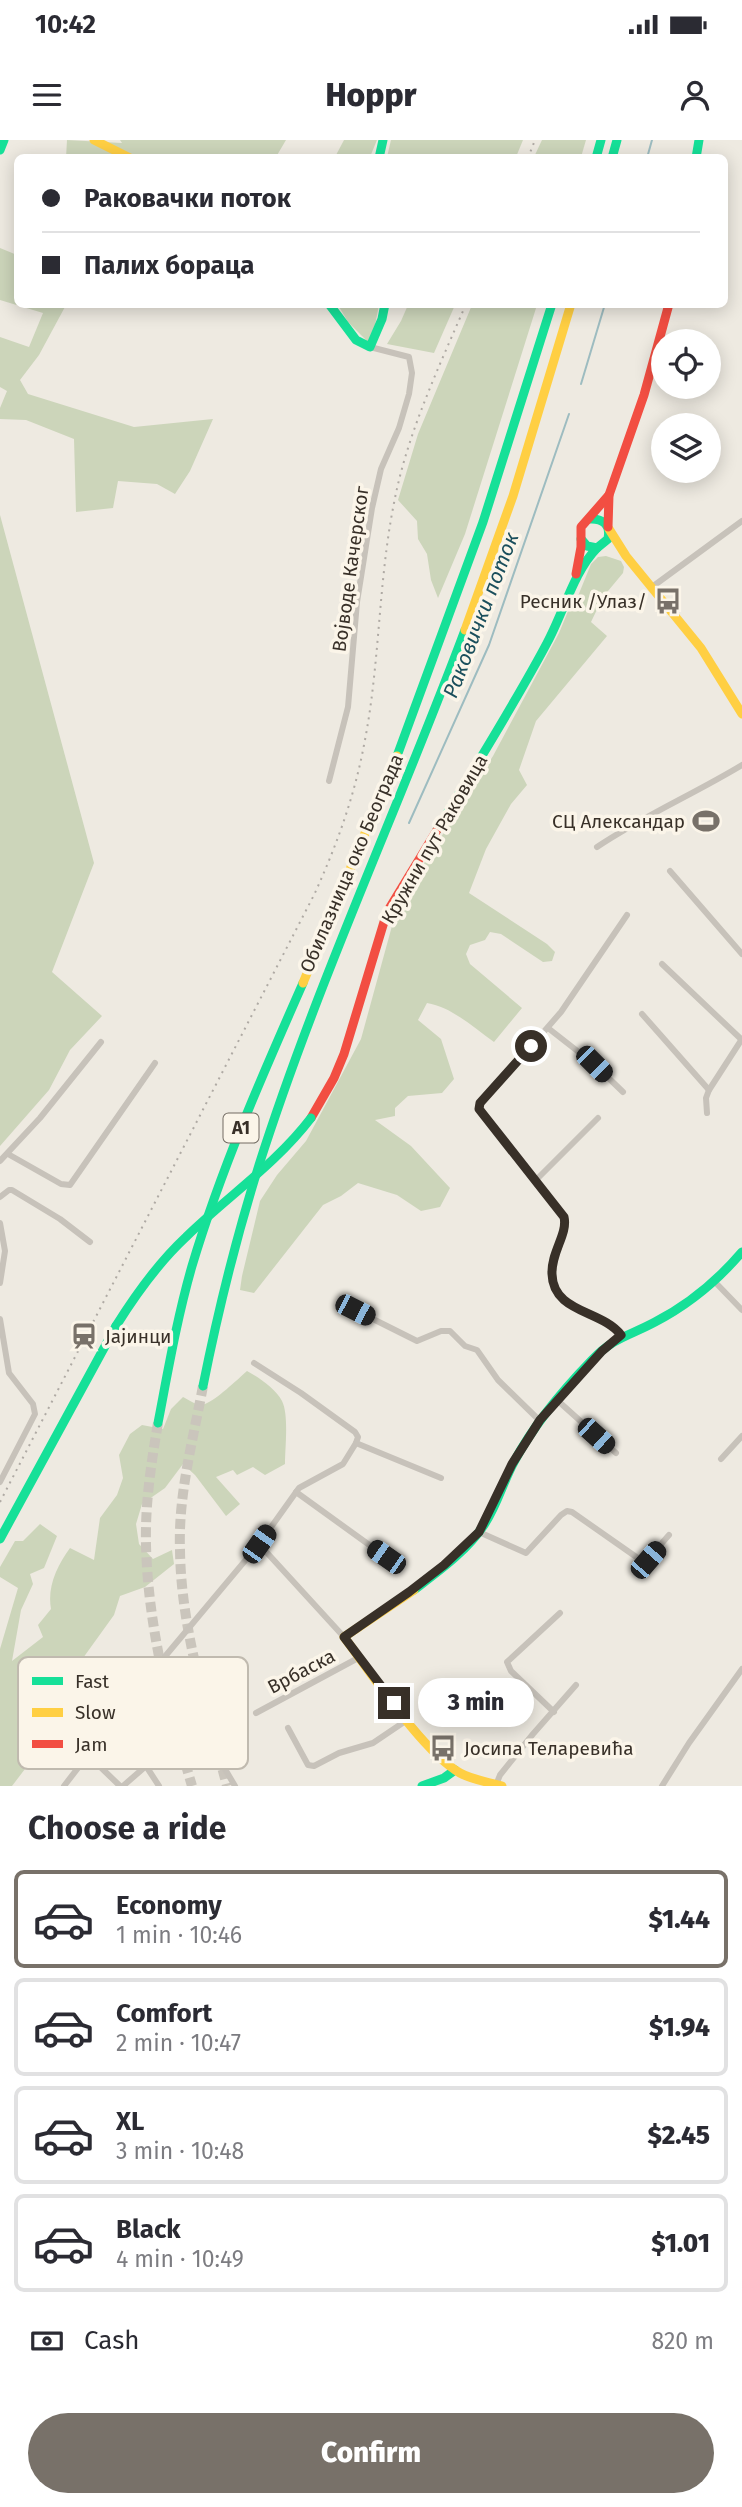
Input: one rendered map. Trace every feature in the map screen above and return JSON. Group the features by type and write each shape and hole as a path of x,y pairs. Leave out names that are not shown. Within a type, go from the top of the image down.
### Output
{"main road":[{"path":"0,150 4,140"},
{"path":"94,140 122,154"},
{"path":"332,308 356,340 370,347 384,308"},
{"name":"Обилазница око Београда","path":"158,1423 185,1293 215,1194 263,1070 353,868 470,564 551,308"},
{"name":"Обилазница око Београда","path":"203,1386 227,1273 280,1104 341,940 434,710 491,557 570,308"},
{"path":"599,547 608,539 609,495 644,395 668,308"},
{"path":"609,495 580,527 581,539 587,546 626,556"},
{"path":"589,519 598,518 609,528 626,556 701,648 742,714"},
{"name":"Кружни пут Раковица","path":"573,586 581,539"},
{"name":"Кружни пут Раковица","path":"0,1539 116,1326 141,1287 198,1225 269,1168 288,1149 311,1118 344,1054 387,912 526,682 557,625 587,558 599,547"},
{"path":"499,1785 474,1779 455,1770 407,1720 344,1637 435,1572 479,1532 512,1464 540,1420 602,1351 621,1335 657,1322 714,1282 742,1252"},
{"path":"422,1786 444,1778 455,1770"}],"street":[{"name":"Војводе Качерског","path":"330,781 348,707 357,602 372,508 381,469 407,404 412,365 405,355 370,347"},
{"path":"652,587 742,521"},
{"path":"597,846 742,765"},
{"path":"670,871 742,954"},
{"path":"621,1335 611,1324 569,1305 555,1288 552,1260 564,1231 565,1221 479,1105 548,1028 627,915"},
{"path":"662,964 742,1039 709,1090 707,1113"},
{"path":"642,1014 709,1090"},
{"path":"548,1028 594,1064 623,1092"},
{"path":"0,1161 101,1042"},
{"path":"8,1154 61,1184 72,1184 155,1063"},
{"path":"536,1180 598,1118"},
{"path":"0,1197 12,1190 60,1219 90,1242"},
{"path":"0,1223 5,1251 0,1283"},
{"path":"714,1282 742,1310"},
{"path":"355,1310 418,1341 441,1331 450,1331 465,1346 477,1350 498,1380 540,1420"},
{"path":"0,1319 9,1373 33,1404 35,1414 0,1482"},
{"path":"165,1657 259,1544 300,1487 343,1464 358,1437 301,1392 254,1363"},
{"path":"557,1401 616,1453"},
{"path":"721,1459 742,1436"},
{"path":"356,1443 441,1478"},
{"path":"296,1492 386,1557"},
{"path":"479,1532 526,1553 567,1511 642,1562 648,1560 669,1535"},
{"path":"259,1544 344,1637"},
{"path":"554,1712 510,1671 507,1662 560,1613"},
{"name":"Врбаска","path":"256,1713 360,1657"},
{"path":"662,1786 742,1669"},
{"path":"499,1785 517,1754 576,1685"},
{"path":"288,1728 308,1765 313,1766 340,1752 373,1743 407,1720"},
{"path":"64,1786 78,1769"},
{"path":"103,1769 121,1786 142,1769"},
{"path":"148,1769 159,1786"},
{"path":"225,1769 235,1786"}],"green space":[{"path":"67,140 122,143 120,140 286,140 278,154 66,154"},
{"path":"344,140 377,140 371,154 337,154"},
{"path":"391,140 523,140 517,154 388,154"},
{"path":"542,140 586,140 582,154 535,154"},
{"path":"0,248 14,254 14,304 0,300"},
{"path":"26,308 64,308 39,355 20,380 28,394 134,427 213,419 190,471 175,494 157,484 118,481 113,508 76,512 74,439 26,420 0,419 0,408 7,391 0,387 0,337 29,347 43,313"},
{"path":"340,308 378,308 368,342 348,322"},
{"path":"407,308 454,308 434,353 387,344"},
{"path":"471,308 536,308 465,534 438,598 431,580 427,554 418,539 417,521 398,500 418,434"},
{"path":"0,515 94,863 52,972 102,1016 70,1050 49,1090 0,1146"},
{"path":"606,556 621,561 624,567 623,573 603,597 591,622 607,636 536,721 519,770 527,785 511,804 486,849 469,893 547,944 555,952 552,961 543,962 501,934 490,932 485,940 470,945 466,954 470,964 522,1008 494,1042 454,1013 427,1003 418,1020 441,1039 454,1079 442,1093 408,1096 395,1108 395,1116 375,1120 411,1146 450,1188 440,1207 421,1211 397,1195 358,1183 323,1205 254,1293 240,1290 260,1201 277,1175 306,1141 361,1039 398,904 493,756 559,633 573,599 578,596 591,564 598,557"},
{"path":"247,1371 271,1388 284,1407 285,1464 265,1475 253,1467 237,1475 233,1470 216,1477 240,1504 226,1516 195,1475 183,1464 165,1488 142,1504 136,1524 139,1544 153,1559 172,1550 174,1564 145,1587 120,1596 114,1615 84,1657 18,1657 18,1769 25,1769 12,1786 0,1786 0,1649 18,1588 0,1577 0,1567 15,1541 23,1541 40,1524 57,1536 44,1568 30,1574 33,1584 21,1610 12,1661 43,1637 38,1625 51,1609 50,1593 54,1577 70,1548 94,1560 100,1518 117,1495 123,1478 119,1455 130,1434 142,1425 163,1429 171,1409 183,1397 202,1405"}],"waterway":[{"name":"Раковички поток","path":"648,154 652,140"},
{"name":"Раковички поток","path":"581,384 604,308"},
{"name":"Раковички поток","path":"409,823 489,645 569,414"}],"tunnel":[{"path":"194,1657 181,1580 180,1529 187,1468 203,1386"},
{"path":"158,1423 146,1514 146,1545 159,1657"},
{"path":"187,1769 192,1786"},
{"path":"222,1769 227,1786"}],"railway":[{"path":"530,154 535,140"},
{"path":"0,1502 314,895 337,840 350,803 364,745 389,533 400,477 424,402 464,308"}],"traffic: fast":[{"path":"0,150 4,140"},
{"path":"380,154 383,140"},
{"path":"597,154 601,140"},
{"path":"613,154 617,140"},
{"path":"697,154 699,140"},
{"path":"332,308 356,340 370,347 384,308"},
{"path":"397,756 483,522 551,308"},
{"path":"581,539 587,546 597,548 608,539 605,523 589,519"},
{"path":"437,830 521,690 553,632 582,568 597,548"},
{"path":"203,1386 235,1247 282,1097 332,963 465,630"},
{"path":"158,1423 182,1305 203,1230 243,1123 303,983"},
{"path":"116,1326 166,1257 282,1151 311,1118"},
{"path":"414,1590 452,1560 477,1534 489,1518 510,1470 530,1434 559,1396 592,1360 615,1342 691,1300 742,1252"},
{"path":"0,1539 116,1326"},
{"path":"422,1786 444,1778 455,1770"}],"traffic: slow":[{"path":"94,140 122,154"},
{"path":"465,630 513,496 570,308"},
{"path":"609,529 626,556 701,648 742,714"},
{"path":"303,983 397,756"},
{"path":"414,1590 344,1637 398,1711 430,1748 460,1773 502,1786"}],"traffic: jam":[{"path":"608,527 609,495 644,395 668,308"},
{"path":"576,574 581,547 581,527 609,495"},
{"path":"311,1118 334,1078 344,1054 387,912 437,830"}],"place":[{"name":"Ресник /Улаз/","path":"668,601"},
{"name":"СЦ Александар","path":"706,821"},
{"name":"Јајинци","path":"84,1336"},
{"name":"Јосипа Теларевића","path":"443,1748"}],"route":[{"path":"394,1703 344,1637 444,1565 479,1532 512,1464 540,1420 602,1351 621,1335 611,1324 569,1305 557,1291 552,1268 554,1253 564,1231 564,1217 479,1109 480,1103 531,1046"}]}
